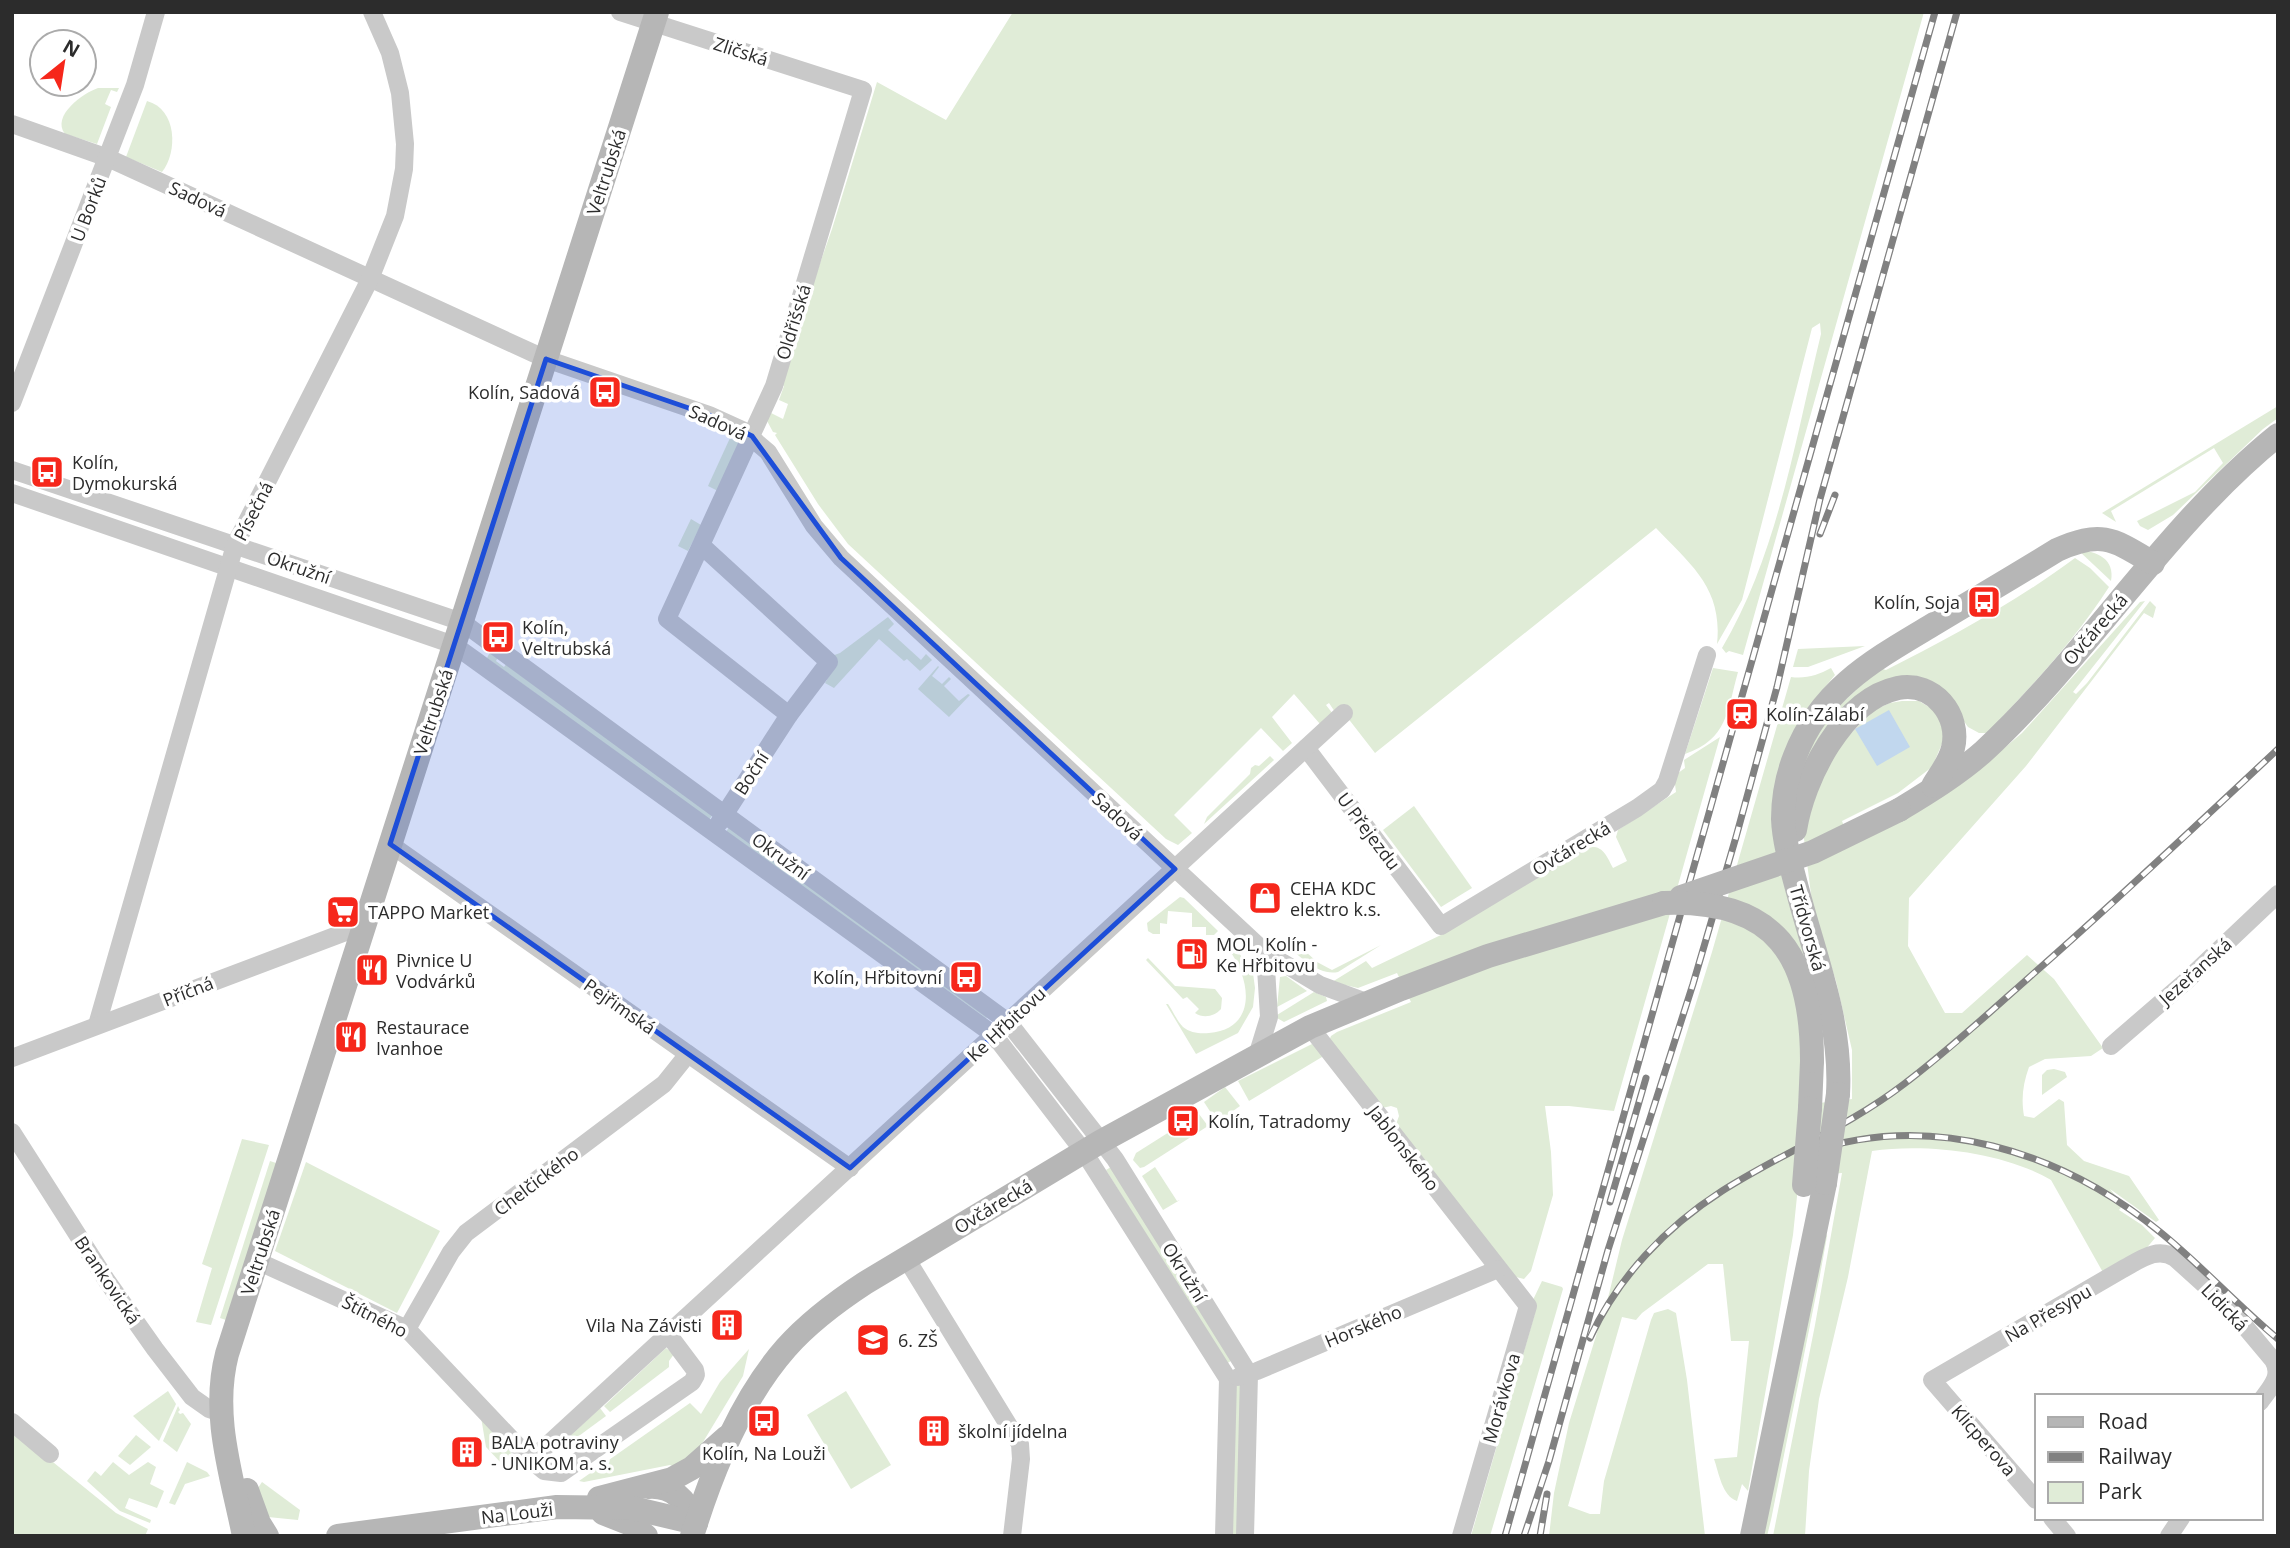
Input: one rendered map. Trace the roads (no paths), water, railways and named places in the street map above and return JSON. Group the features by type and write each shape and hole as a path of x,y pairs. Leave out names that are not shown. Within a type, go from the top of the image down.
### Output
{"main road":[{"name":"Veltrubská","path":"221,1413 222,1374 257,1261 656,18"},
{"name":"Ovčárecká","path":"694,1529 733,1432 766,1374 807,1327 835,1303 1092,1147 1258,1053 1310,1027 1366,1002 1528,943 1664,903 1813,852 1899,810 1982,752 2007,728 2224,484 2278,435"},
{"name":"Třídvorská","path":"1752,1536 1809,1261 1814,1184 1838,1094 1839,1060 1835,1024 1792,866 1783,822 1785,793 1792,764 1807,728 1832,695 1847,681 1874,660 2071,544 2098,538 2109,540 2152,563"},
{"path":"1792,866 1797,814 1810,776 1836,733 1852,716 1882,694 1898,688 1914,687 1926,691 1937,697 1952,719 1955,733 1953,749 1928,792"},
{"path":"1664,903 1717,905 1758,922 1783,944 1800,973 1809,1004 1812,1040 1810,1108 1814,1184"},
{"path":"221,1413 244,1536"},
{"path":"221,1413 259,1523 267,1536"},
{"path":"557,1507 642,1488 682,1475 733,1432"},
{"path":"642,1488 662,1488 677,1494 690,1508 694,1529"},
{"path":"557,1507 606,1514 631,1524 646,1536"},
{"name":"Na Louži","path":"338,1536 377,1533 557,1507 632,1508 694,1529"}],"street":[{"name":"U Borků","path":"12,403 135,85 156,12"},
{"name":"Písečná","path":"97,1025 235,545 370,279 395,216 404,169 405,144 400,93 395,70 372,12"},
{"name":"Zličská","path":"620,12 656,18 863,90"},
{"name":"Oldřišská","path":"789,715 667,619 774,386 863,90"},
{"name":"Sadová","path":"12,124 108,158 546,359 709,415 752,436 778,466 814,526 841,558 1265,952 1320,985 1366,1002"},
{"name":"Okružní","path":"12,470 235,545 458,634 725,815 1008,1022 1092,1147 1228,1379"},
{"name":"Okružní","path":"12,493 228,567 458,634 713,832 994,1035 1092,1147 1115,1159 1249,1374"},
{"path":"701,545 829,662 789,715"},
{"name":"Ovčárecká","path":"1432,915 1441,926 1637,808 1662,790 1707,655"},
{"name":"Ke Hřbitovu","path":"531,1460 1344,713"},
{"name":"Boční","path":"713,832 789,715"},
{"name":"U Přejezdu","path":"1306,748 1432,915"},
{"name":"Pejřimská","path":"390,844 850,1168"},
{"name":"Jezeřanská","path":"2111,1046 2185,982 2278,894"},
{"name":"Příčná","path":"12,1058 365,925"},
{"path":"1258,1053 1269,1017 1265,952"},
{"name":"Jablonského","path":"1310,1027 1498,1269"},
{"name":"Chelčického","path":"407,1329 451,1252 466,1233 664,1084 688,1054"},
{"name":"Brankovická","path":"12,1132 107,1281 155,1349 192,1397 209,1409 221,1413"},
{"name":"Lidická","path":"2166,1252 2226,1304 2277,1367"},
{"name":"Na Přesypu","path":"1932,1380 2123,1269 2155,1253 2166,1252"},
{"path":"906,1258 1020,1444 1021,1459 1012,1536"},
{"name":"Štítného","path":"257,1261 407,1329 531,1460"},
{"name":"Horského","path":"1228,1379 1249,1374 1498,1269"},
{"name":"Morávkova","path":"1461,1536 1528,1306 1498,1269"},
{"path":"531,1460 544,1471 561,1473 692,1382 696,1375 695,1370 668,1334"},
{"path":"2262,1399 2274,1382 2277,1367"},
{"path":"1245,1536 1249,1374"},
{"path":"1224,1536 1228,1379"},
{"name":"Klicperova","path":"1932,1380 2035,1499"},
{"path":"12,1422 50,1454"},
{"path":"2054,1520 2067,1536"},
{"path":"2169,1536 2179,1520"}],"water":[{"path":"1889,710 1910,747 1877,766 1855,729"}],"railway":[{"path":"1505,1536 1935,12"},
{"path":"1524,1536 1549,1461 1608,1250 1693,984 1736,837 1777,687 1820,499 1957,12"},
{"path":"1820,534 1835,495"},
{"path":"1590,1338 1629,1274 1663,1237 1722,1191 1860,1114 1921,1071 2095,919 2278,749"},
{"path":"1610,1202 1646,1078"},
{"path":"1807,1153 1853,1141 1900,1136 1947,1138 1992,1146 2037,1160 2080,1179 2160,1232 2278,1339"},
{"path":"1540,1536 1547,1494"}],"place":[{"name":"Kolín, Sadová","path":"605,392"},
{"name":"Kolín, Dymokurská","path":"47,472"},
{"name":"Kolín, Soja","path":"1984,602"},
{"name":"Kolín, Veltrubská","path":"498,637"},
{"name":"Kolín-Zálabí","path":"1742,714"},
{"name":"CEHA KDC elektro k.s.","path":"1265,898"},
{"name":"TAPPO Market","path":"343,912"},
{"name":"MOL, Kolín - Ke Hřbitovu","path":"1192,954"},
{"name":"Pivnice U Vodvárků","path":"372,970"},
{"name":"Kolín, Hřbitovní","path":"966,977"},
{"name":"Restaurace Ivanhoe","path":"351,1037"},
{"name":"Kolín, Tatradomy","path":"1183,1121"},
{"name":"Vila Na Závisti","path":"727,1325"},
{"name":"6. ZŠ","path":"873,1340"},
{"name":"Kolín, Na Louži","path":"764,1421"},
{"name":"školní jídelna","path":"934,1431"},
{"name":"BALA potraviny - UNIKOM a. s.","path":"467,1452"}]}
